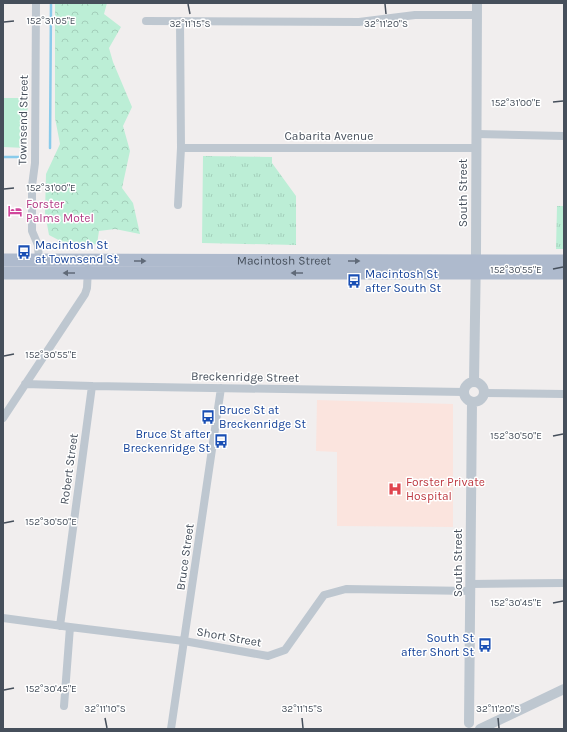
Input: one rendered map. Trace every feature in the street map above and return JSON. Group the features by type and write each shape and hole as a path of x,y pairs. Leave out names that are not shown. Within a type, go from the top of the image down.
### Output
{"main road":[{"name":"Macintosh Street","path":"3,260 39,260 88,267"},
{"name":"Macintosh Street","path":"3,273 88,267 476,267 564,261"},
{"name":"Macintosh Street","path":"476,267 564,274"}],"street":[{"name":"Townsend Street","path":"36,3 35,163 32,186 32,231 38,245 39,260"},
{"name":"South Street","path":"474,382 477,3"},
{"path":"146,21 359,22 415,15 477,15"},
{"path":"178,205 181,148 180,22"},
{"path":"476,134 564,136"},
{"name":"Cabarita Avenue","path":"181,148 476,148"},
{"path":"3,418 85,294 87,288 88,267"},
{"path":"474,382 481,385 484,393 480,400 477,402 472,402 466,398 464,392 467,386 474,382"},
{"name":"Breckenridge Street","path":"25,384 464,392"},
{"name":"Robert Street","path":"60,626 92,386"},
{"name":"Bruce Street","path":"171,729 221,388"},
{"path":"484,393 564,394"},
{"name":"South Street","path":"466,726 471,587 472,402"},
{"name":"Short Street","path":"3,618 184,641 268,656 285,650 324,595 346,589 471,587 564,583"},
{"path":"64,706 70,627"},
{"path":"466,726 472,722 480,729 564,689"}],"shaded area":[{"name":"Forster Private Hospital","path":"317,400 453,404 453,527 337,526 337,452 316,451"}],"green space":[{"path":"55,3 107,3 104,14 121,27 109,48 113,62 132,107 123,126 130,151 122,188 133,203 140,234 115,229 99,231 97,244 72,247 49,235 45,213 46,174 60,144 55,118"},
{"path":"3,98 28,98 26,148 3,147"},
{"path":"203,156 272,157 272,163 296,196 296,245 202,243"},
{"path":"557,206 564,206 564,249 556,249"}],"waterway":[{"path":"50,148 51,3"},
{"path":"3,157 25,157"}],"place":[{"name":"Forster Palms Motel","path":"15,211"},
{"name":"Macintosh St at Townsend St","path":"24,252"},
{"name":"Macintosh St after South St","path":"354,281"},
{"name":"Bruce St at Breckenridge St","path":"208,417"},
{"name":"Bruce St after Breckenridge St","path":"221,441"},
{"name":"Forster Private Hospital","path":"395,489"},
{"name":"South St after Short St","path":"485,645"}]}
